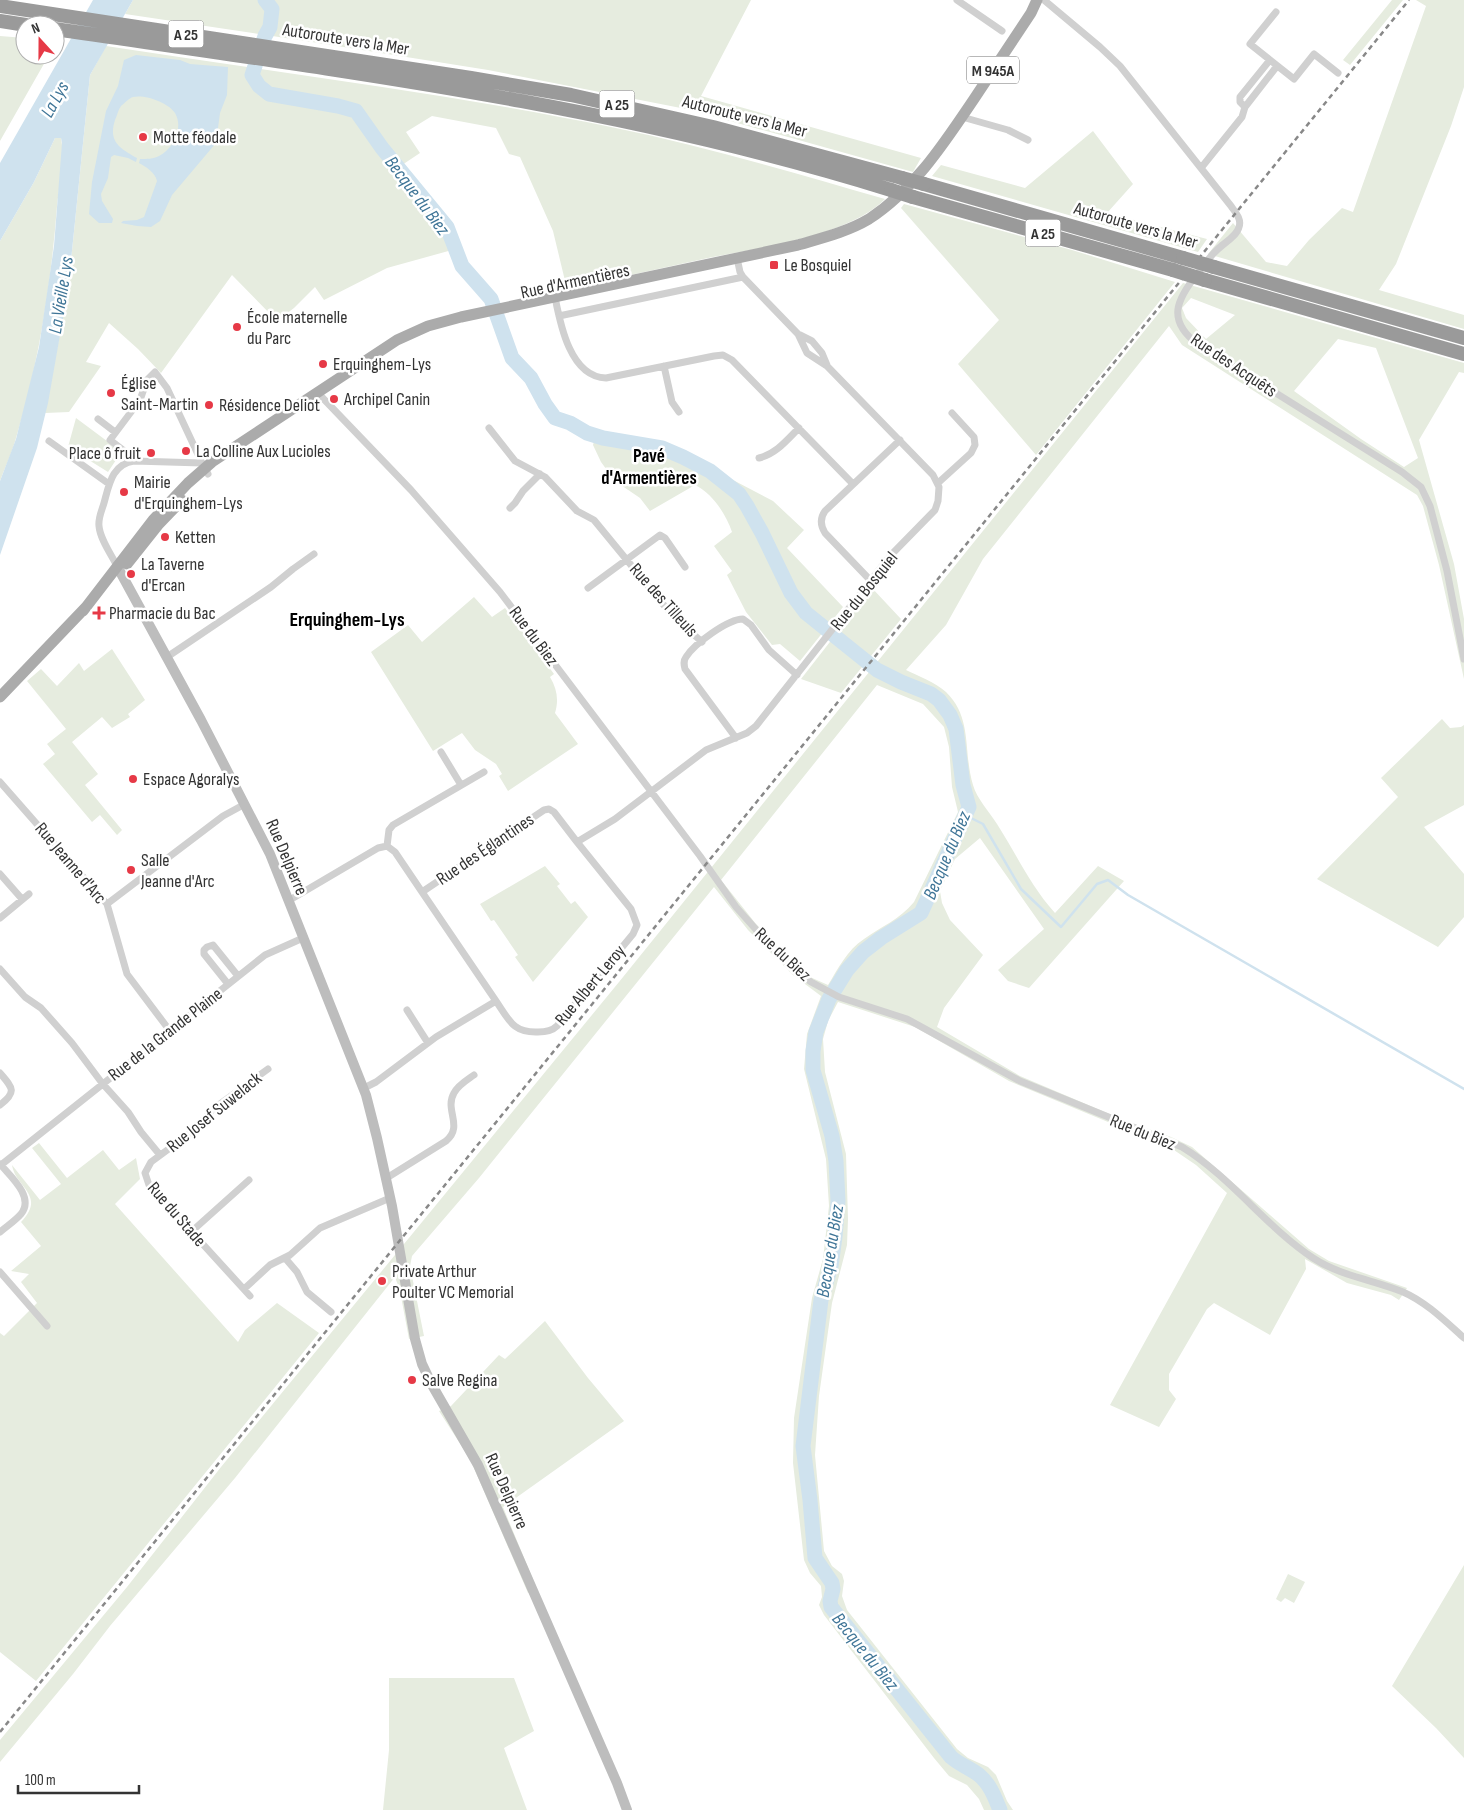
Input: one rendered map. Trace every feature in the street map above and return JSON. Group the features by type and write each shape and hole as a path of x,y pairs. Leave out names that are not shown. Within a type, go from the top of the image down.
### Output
{"highway":[{"name":"Autoroute vers la Mer","path":"0,6 521,86 616,104 775,142 1464,338"},
{"path":"0,21 15,23"},
{"name":"A 25","path":"65,31 485,94 604,116 753,152 891,190 1464,354"}],"main road":[{"name":"Rue d'Armentières","path":"205,468 320,394 387,347 412,333 442,322 496,313 738,261 822,238 861,223 898,196 946,140 1031,13 1037,0"},
{"name":"M 945A","path":"0,697 83,611 119,569 142,547 205,468"}],"street":[{"path":"957,0 1002,31"},
{"name":"Rue des Acquêts","path":"1044,0 1120,66 1236,213 1239,220 1239,227 1235,234 1211,256 1183,292 1179,301 1178,311 1182,327 1188,336 1199,346 1402,472 1418,484 1426,497 1440,541 1464,659"},
{"path":"1276,12 1250,44 1294,79 1314,54 1338,73"},
{"path":"1245,107 1240,102 1240,97 1270,60"},
{"path":"1201,168 1242,117 1245,107 1277,66"},
{"path":"962,116 1008,130 1028,140"},
{"path":"738,261 743,278 798,334 812,341 818,348 827,366"},
{"name":"Rue d'Armentières","path":"559,316 743,278"},
{"path":"556,300 564,337 570,351 585,369 596,376 606,378 714,356 726,356 853,484"},
{"path":"798,334 802,346 807,353 827,366 900,440 938,483 971,453 975,445 972,434 952,413"},
{"path":"664,366 672,402 679,412"},
{"path":"134,461 110,440 140,400 147,380 155,372 167,388 205,468"},
{"name":"Rue du Biez","path":"320,394 411,490 500,592 700,856 726,895 794,969 826,991 907,1019 1020,1081 1182,1148 1206,1164 1316,1260 1412,1297 1432,1310 1464,1338"},
{"path":"98,419 115,432"},
{"name":"Rue des Tilleuls","path":"489,428 515,461 551,482 577,511 594,520 672,615 702,642"},
{"path":"760,458 769,456 776,451 799,428"},
{"path":"871,581 825,533 822,526 822,518 825,511 900,440"},
{"path":"49,441 109,484"},
{"path":"119,569 99,527 109,484 112,476 120,466 134,461 205,468"},
{"path":"510,508 540,474"},
{"name":"Rue du Bosquiel","path":"651,792 706,750 747,733 756,726 896,549 935,510 939,496 938,483"},
{"name":"Rue des Tilleuls","path":"588,588 656,536 662,535 685,567"},
{"path":"167,657 271,588 292,569 314,554"},
{"name":"Rue Delpierre","path":"119,569 268,849 364,1088 375,1128 390,1198 415,1339 422,1364 478,1466 617,1783 627,1810"},
{"path":"736,738 684,666 687,655 728,623 743,619 751,625 769,650 797,675"},
{"path":"441,752 461,785"},
{"path":"387,846 389,830 393,825 484,772"},
{"name":"Rue Jeanne d'Arc","path":"0,782 107,904 126,974 170,1031"},
{"path":"577,842 614,819 651,792"},
{"path":"107,904 223,816 245,804"},
{"name":"Rue des Églantines","path":"496,1001 422,892 544,810 554,812 577,842"},
{"name":"Rue Albert Leroy","path":"496,1001 518,1030 527,1032 550,1030 557,1026 635,931 637,920 632,909 577,842"},
{"path":"288,901 378,848 387,846 395,852 422,892"},
{"path":"0,874 22,899"},
{"path":"0,918 29,894"},
{"name":"Rue de la Grande Plaine","path":"0,1165 268,953 303,938"},
{"name":"Rue de la Grande Plaine","path":"228,984 204,954 207,946 213,945 238,976"},
{"name":"Rue du Stade","path":"0,969 72,1043 102,1083 128,1112 141,1132 160,1155 147,1167 147,1182 250,1296"},
{"path":"364,1088 376,1082 428,1043 496,1001"},
{"path":"407,1010 428,1043"},
{"name":"Rue Josef Suwelack","path":"160,1155 195,1129 213,1109 268,1069"},
{"path":"0,1073 12,1091 10,1097 0,1105"},
{"path":"385,1179 446,1141 452,1135 454,1128 452,1096 461,1084 474,1075"},
{"path":"0,1165 20,1189 25,1201 20,1215 0,1232"},
{"path":"191,1232 249,1180"},
{"path":"244,1289 272,1263 285,1258 320,1228 390,1198"},
{"path":"285,1258 297,1272 307,1292 331,1312"},
{"path":"0,1272 47,1326"}],"shaded area":[{"path":"133,0 751,0 701,96 921,158 913,172 691,110 488,70 125,14"},
{"path":"1392,0 1403,0 1350,65 1343,60"},
{"path":"1416,0 1464,0 1464,87 1451,126 1396,264 1379,290 1464,315 1464,329 1208,254 1233,223 1266,262 1287,266 1309,240 1342,208 1353,212 1426,6"},
{"path":"0,36 15,37 15,65 43,65 0,141"},
{"path":"106,46 423,93 611,127 715,151 885,199 869,212 849,222 802,239 567,289 553,231 520,157 509,154 496,128 432,116 406,132 420,153 396,169 446,233 452,250 387,268 324,300 315,287 294,308 277,321 232,275 161,373 109,323 86,362 101,366 69,412 45,413 68,290 90,75"},
{"path":"1093,131 1133,184 1107,213 1207,239 1198,252 932,176 941,165 1025,188"},
{"path":"55,138 61,138 62,163 43,323 24,410 13,449 0,481 0,241 34,182"},
{"path":"904,204 1072,250 1175,282 1036,455 958,364 999,320 901,208"},
{"path":"1183,283 1464,363 1464,373 1459,372 1419,440 1454,564 1464,619 1464,679 1439,565 1423,506 1417,495 1182,345 1169,326 983,559 946,625 906,670 937,685 955,702 964,724 970,773 975,790 1031,881 1055,913 1098,866 1124,881 1029,988 1008,981 998,970 1044,929 980,838 955,859 940,891 942,903 950,920 983,955 944,1008 937,1027 1020,1076 1192,1147 1309,1249 1329,1261 1407,1288 1399,1300 1391,1295 1347,1283 1305,1259 1306,1269 1270,1335 1214,1303 1207,1309 1169,1374 1169,1390 1176,1399 1159,1427 1110,1405 1227,1193 1196,1165 1171,1148 1009,1081 915,1027 838,1002 828,1021 823,1039 825,1072 846,1154 848,1219 847,1245 832,1303 819,1396 815,1455 824,1551 832,1566 842,1574 844,1581 842,1596 847,1610 957,1749 968,1758 988,1767 996,1775 1013,1810 984,1810 979,1799 967,1785 949,1776 824,1615 819,1605 822,1597 821,1586 810,1573 804,1560 793,1463 794,1418 812,1298 823,1259 829,1206 826,1159 804,1069 807,1034 821,996 793,975 748,930 714,887 479,1178 412,1256 410,1266 424,1336 409,1339 400,1291 395,1277 235,1478 110,1626 0,1762 0,1740 127,1587 221,1467 619,982","holes":["1191,298 1235,315 1206,339 1186,318 1182,308","1338,339 1376,348 1418,458 1404,467 1294,391","877,685 923,704 944,727 949,747 952,787 958,812 914,902 896,918 858,943 843,960 828,985 810,977 789,958 756,924 721,880"]},
{"path":"76,418 119,450 120,454 108,472 68,447"},
{"path":"597,430 670,447 773,501 804,530 787,548 843,607 800,661 780,644 772,645 746,612 727,575 732,571 714,546 732,532 722,511 713,499 695,485 650,511 640,498 615,481 601,462 593,445"},
{"path":"872,588 901,619 841,693 801,679"},
{"path":"474,597 492,617 505,608 554,674 550,677 557,695 555,713 578,744 508,791 499,776 502,774 496,764 475,750 462,733 433,751 371,652 408,625 422,642"},
{"path":"112,649 145,700 128,714 130,717 112,728 102,717 72,742 98,774 85,785 122,830 117,835 100,815 92,822 43,764 55,754 47,744 66,729 27,681 41,669 57,686 79,663 84,671"},
{"path":"1442,719 1450,728 1464,725 1464,805 1424,827 1464,874 1464,917 1438,947 1317,879 1398,797 1381,778"},
{"path":"545,866 560,884 557,886 571,904 575,901 588,917 533,982 515,957 518,955 494,920 491,921 480,904"},
{"path":"39,1143 67,1178 103,1150 119,1170 136,1158 140,1179 115,1204 238,1342 245,1330 277,1303 319,1333 36,1681 0,1652 0,1333 4,1336 37,1303 21,1282 29,1274 11,1271 41,1246 21,1222 31,1205 30,1198 14,1173 12,1165 40,1200 61,1184 32,1148"},
{"path":"545,1321 588,1378 624,1421 503,1507 537,1589 528,1593 470,1459 439,1411 451,1406 499,1355 505,1359"},
{"path":"1464,1565 1464,1758 1392,1686"},
{"path":"1288,1574 1305,1582 1294,1603 1285,1598 1281,1602 1276,1599"},
{"path":"389,1678 514,1678 534,1731 504,1748 527,1810 383,1810 389,1750"}],"water":[{"path":"93,0 133,0 90,75 68,290 48,403 37,448 0,555 0,481 16,439 39,347 54,246 61,138 55,138 34,182 0,241 0,163 56,65 65,65 65,49"},
{"path":"136,55 180,60 190,64 228,67 227,95 220,113 216,143 172,195 160,221 151,227 121,223 144,217 157,181 152,172 139,163 140,159 154,158 164,153 173,143 178,131 177,119 172,109 150,98 138,96 130,98 121,106 115,120 113,128 114,139 125,151 137,158 136,162 114,155 111,157 108,178 101,194 102,201 113,219 112,223 99,223 89,214 92,182 106,111 118,86 124,60"}],"waterway":[{"name":"Becque du Biez","path":"265,0 272,9 270,27 265,36 252,75 259,86 269,94 356,111 382,148 447,227 462,266 491,299 512,358 531,378 555,418 570,423 587,433 603,438 662,448 710,471 739,494 762,533 791,593 806,613 877,670 931,694 939,700 950,715 956,729 963,785 969,807 921,913 881,938 863,952 847,970 829,999 816,1032 813,1070 832,1136 836,1161 838,1201 831,1266 821,1300 803,1446 815,1558 832,1583 831,1607 951,1757 979,1775 986,1783 992,1791 1000,1810"},
{"path":"965,815 983,824 1021,889 1061,927 1097,884 1108,880 1128,895 1464,1089"}],"railway":[{"path":"0,1732 1409,0"}],"place":[{"name":"Motte féodale","path":"143,137"},
{"name":"Le Bosquiel","path":"774,265"},
{"name":"École maternelle du Parc","path":"237,327"},
{"name":"Erquinghem-Lys","path":"323,364"},
{"name":"Église Saint-Martin","path":"111,393"},
{"name":"Archipel Canin","path":"334,399"},
{"name":"Résidence Deliot","path":"209,405"},
{"name":"La Colline Aux Lucioles","path":"186,451"},
{"name":"Place ô fruit","path":"151,453"},
{"name":"Mairie d'Erquinghem-Lys","path":"124,492"},
{"name":"Ketten","path":"165,537"},
{"name":"La Taverne d'Ercan","path":"131,574"},
{"name":"Pharmacie du Bac","path":"99,613"},
{"name":"Espace Agoralys","path":"133,779"},
{"name":"Salle Jeanne d'Arc","path":"131,870"},
{"name":"Private Arthur Poulter VC Memorial","path":"382,1281"},
{"name":"Salve Regina","path":"412,1380"}],"district":[{"name":"Pavé d'Armentières","path":"649,466"},
{"name":"Erquinghem-Lys","path":"347,619"}],"water label":[{"name":"La Lys","path":"54,99"},
{"name":"La Vieille Lys","path":"60,295"}]}
